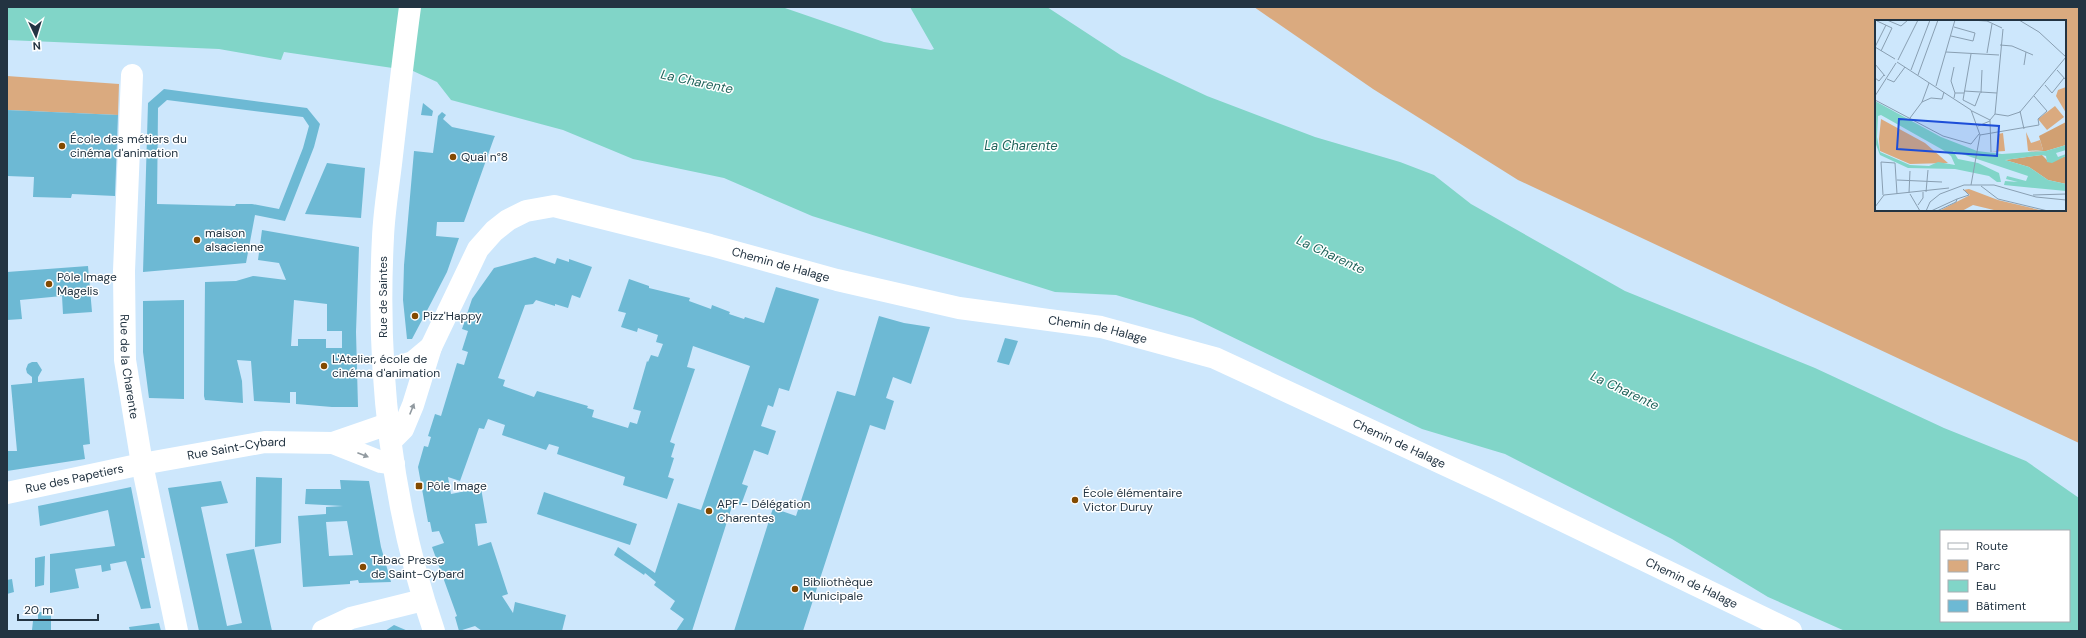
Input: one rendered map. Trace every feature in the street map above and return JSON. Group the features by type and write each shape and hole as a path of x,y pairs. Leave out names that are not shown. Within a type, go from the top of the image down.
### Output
{"street":[{"name":"Rue de Saintes","path":"410,7 383,236 382,321 384,371 397,489 423,600 434,631"},
{"name":"Rue de la Charente","path":"132,75 124,271 125,360 142,464 176,631"},
{"name":"Chemin de Halage","path":"390,432 403,429 413,406 430,347 478,248 494,231 508,220 526,211 554,206 868,287 959,308 1101,327 1215,358 1495,488 1791,631"},
{"name":"Chemin de Halage","path":"384,371 413,362 430,347"},
{"name":"Rue Saint-Cybard","path":"142,464 265,442 333,443 390,432"},
{"name":"Rue Saint-Cybard","path":"333,443 382,462 394,464"},
{"name":"Rue des Papetiers","path":"7,493 142,464"},
{"path":"323,631 351,618 423,600"}],"green space":[{"path":"1254,7 2079,7 2079,443 1518,180 1373,89"},
{"path":"7,76 119,84 118,115 7,110"}],"water":[{"name":"La Charente","path":"7,7 782,7 884,42 931,50 934,49 910,7 1047,7 1122,56 1207,96 1315,137 1400,162 1434,175 1471,204 1625,291 1815,368 1944,428 2026,461 2079,498 2079,631 1845,631 1768,597 1672,539 1505,454 1422,429 1193,318 1116,295 1055,292 812,216 724,178 633,159 563,130 451,100 437,82 413,71 284,52 281,60 219,49 7,40"}],"building":[{"path":"164,89 307,108 320,124 314,147 285,221 255,215 246,263 143,272 148,103","holes":["167,100 303,117 309,126 303,148 279,209 252,204 236,204 235,206 157,204 158,108"]},
{"path":"423,103 433,111 432,116 421,115"},
{"name":"École des métiers du cinéma d'animation","path":"7,110 118,115 115,196 72,194 71,198 33,197 34,177 7,176"},
{"path":"442,112 446,115 443,119 452,127 495,136 464,222 437,222 436,236 459,238 447,272 412,339 407,339 403,300 404,265 414,151 433,153 438,116"},
{"path":"327,163 365,168 361,218 305,214"},
{"path":"262,230 359,247 356,332 358,407 332,407 296,404 296,392 290,392 290,403 254,401 251,361 237,360 242,381 243,403 205,400 205,282 236,281 253,276 286,280 279,263 258,260","holes":["294,300 327,304 327,331 342,331 342,348 326,348 326,339 298,339 298,346 291,346"]},
{"path":"535,257 555,264 557,258 569,262 569,259 592,267 580,298 572,295 568,308 555,304 555,306 536,300 533,304 525,305 498,378 505,380 503,386 534,397 537,391 588,406 587,408 594,410 592,417 628,428 630,422 637,424 641,411 633,409 647,361 648,362 651,355 658,357 663,344 656,342 658,335 638,328 637,332 621,327 626,313 618,311 629,279 649,286 649,288 690,298 689,301 711,309 712,305 730,312 729,314 764,323 776,287 819,299 789,391 779,388 773,407 768,405 761,426 776,431 768,455 754,450 742,484 748,486 741,505 733,503 692,631 676,631 684,619 670,609 675,601 654,585 656,582 645,573 644,575 614,555 618,547 655,573 678,503 701,510 750,366 693,346 687,367 695,369 670,442 675,444 671,457 674,458 668,477 674,479 667,499 623,485 625,477 557,454 559,447 549,444 546,450 502,435 505,425 488,419 484,429 479,428 460,481 448,477 451,494 481,488 487,523 475,524 478,546 491,542 508,594 502,596 513,613 515,602 566,615 562,631 482,631 475,626 459,631 455,617 457,616 432,547 444,543 439,531 432,532 430,522 428,522 418,467 424,446 428,447 431,437 428,436 435,414 441,416 457,363 464,365 468,352 462,350 468,331 462,329 472,299 494,268"},
{"name":"Pôle Image Magelis","path":"88,266 92,312 63,314 62,296 20,300 22,319 7,320 7,272"},
{"path":"184,300 184,399 149,398 143,352 143,301"},
{"path":"879,316 904,323 930,327 911,384 893,377 886,398 894,401 885,430 870,425 803,631 734,631 773,508 796,516 837,391 855,396"},
{"path":"1005,338 1018,341 1009,365 997,362"},
{"path":"37,362 42,370 38,377 38,382 84,378 90,444 83,445 85,459 7,471 7,451 17,451 11,385 32,383 32,377 27,373 26,369 28,364"},
{"path":"256,477 282,478 281,543 255,547"},
{"path":"340,480 369,481 381,547 391,582 359,583 358,580 350,581 350,584 303,587 298,516 326,514 326,507 343,506 305,504 306,489 341,489","holes":["347,521 353,555 329,556 326,522"]},
{"path":"221,481 228,503 201,507 227,626 242,623 226,554 254,549 272,631 199,631 168,488"},
{"path":"131,487 145,558 141,558 151,608 141,609 126,561 110,564 111,570 102,572 101,565 75,569 79,588 50,593 50,554 115,546 108,510 40,526 38,506"},
{"path":"544,492 637,524 630,545 537,514"},
{"path":"45,556 44,585 35,587 35,558"},
{"path":"12,579 14,592 7,594 7,580"},
{"path":"38,612 51,612 51,631 32,630 33,621 38,621"},
{"path":"159,623 161,631 130,631 129,627"},
{"path":"394,625 408,631 385,631"}],"place":[{"name":"École des métiers du cinéma d'animation","path":"62,146"},
{"name":"Quai n°8","path":"453,157"},
{"name":"maison alsacienne","path":"197,240"},
{"name":"Pôle Image Magelis","path":"49,284"},
{"name":"Pizz'Happy","path":"415,316"},
{"name":"L'Atelier, école de cinéma d'animation","path":"324,366"},
{"name":"Pôle Image","path":"419,486"},
{"name":"École élémentaire Victor Duruy","path":"1075,500"},
{"name":"APF - Délégation Charentes","path":"709,511"},
{"name":"Tabac Presse de Saint-Cybard","path":"363,567"},
{"name":"Bibliothèque Municipale","path":"795,589"}]}
